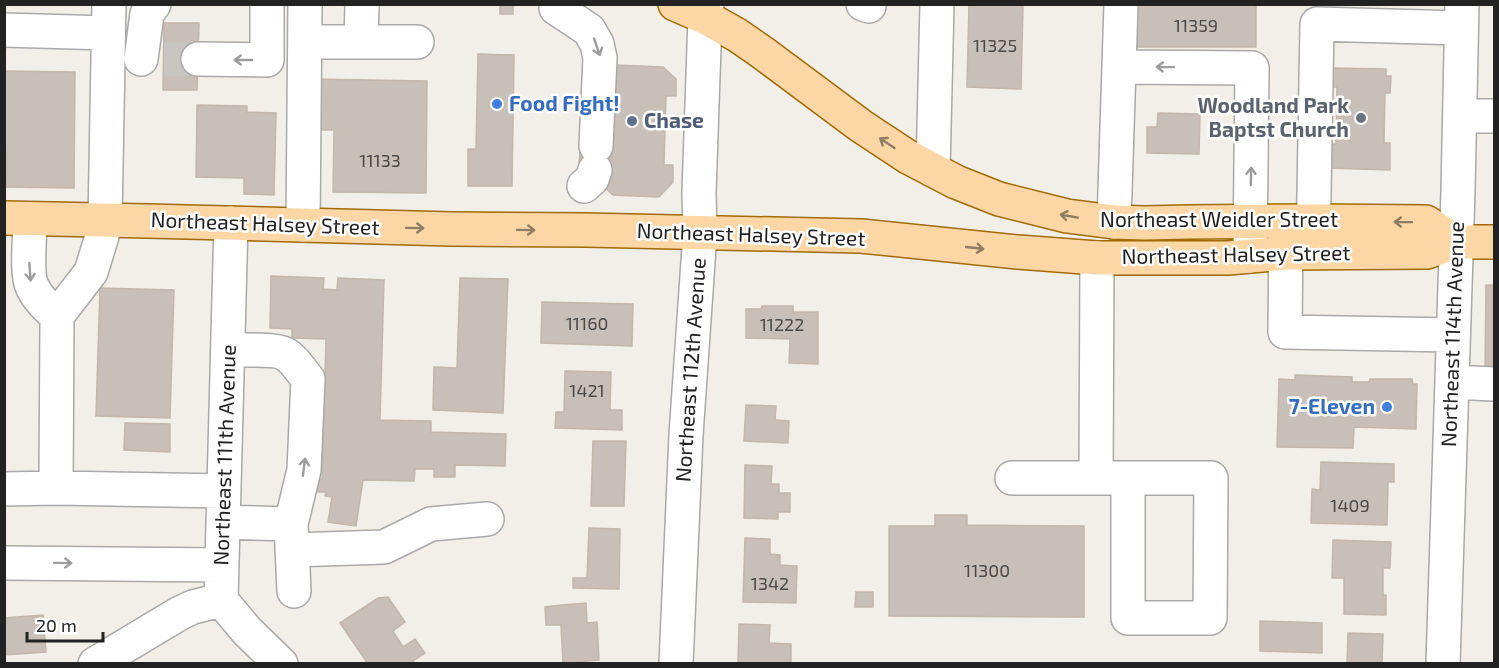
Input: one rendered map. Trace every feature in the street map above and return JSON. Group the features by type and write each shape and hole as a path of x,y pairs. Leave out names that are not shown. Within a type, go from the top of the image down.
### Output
{"main road":[{"name":"Northeast Weidler Street","path":"675,4 706,11 861,126 908,157 956,182 999,199 1067,216 1114,222 1144,224 1250,221 1300,237 1426,222 1456,242"},
{"name":"Northeast Halsey Street","path":"17,219 861,236 1097,258 1250,256 1300,237"},
{"path":"1456,242 1494,242"}],"street":[{"path":"21,22 109,32 152,59 147,14 154,4"},
{"path":"198,59 267,60 267,4"},
{"path":"303,225 305,4"},
{"path":"361,42 362,4"},
{"path":"933,170 937,4"},
{"path":"1114,222 1121,4"},
{"path":"556,8 589,30 597,44 600,58 592,168"},
{"name":"Northeast 112th Avenue","path":"676,663 686,435 700,233 699,193 706,11"},
{"path":"1453,335 1285,333 1300,237 1317,24 1461,16"},
{"name":"Northeast 114th Avenue","path":"1443,663 1461,16"},
{"path":"56,488 57,316 91,272 105,220 109,32"},
{"path":"305,42 417,42"},
{"path":"1119,67 1252,68 1250,256"},
{"path":"1460,116 1494,116"},
{"path":"17,219 32,286 43,304 57,316"},
{"name":"Northeast 111th Avenue","path":"221,600 231,223"},
{"path":"1096,478 1097,258"},
{"path":"228,350 270,351 285,354 308,379 304,470 292,537 294,591"},
{"path":"1452,382 1494,384"},
{"path":"1012,478 1096,478 1128,478 1211,478 1210,618 1128,618 1128,478"},
{"path":"4,489 56,488 224,506 292,537 384,548 431,524 487,519"},
{"path":"4,563 222,565"},
{"path":"95,663 180,613 221,600 247,631 281,663"}],"building":[{"path":"500,4 513,4 513,14 500,14"},
{"path":"969,4 1023,4 1021,89 967,87"},
{"path":"1136,4 1256,4 1256,47 1136,47"},
{"path":"164,23 199,23 197,90 163,90"},
{"path":"478,54 514,55 512,186 468,186 468,149 476,149"},
{"name":"Chase","path":"615,65 663,67 676,79 676,96 666,96 664,165 673,165 673,182 659,197 613,195 579,164 580,151 585,146"},
{"name":"Woodland Park Baptst Church","path":"1331,68 1386,69 1386,76 1391,76 1390,93 1385,93 1384,143 1390,143 1390,170 1328,168 1329,144 1336,144 1337,87 1331,87"},
{"path":"4,71 75,72 74,188 6,187"},
{"path":"312,79 427,81 426,193 333,192 334,130 311,130"},
{"path":"197,105 247,106 247,112 276,113 274,195 244,194 244,178 196,177"},
{"path":"1158,113 1200,114 1199,154 1147,153 1147,127 1157,127"},
{"path":"271,276 324,278 323,289 337,290 338,278 384,280 380,420 431,421 431,432 506,434 505,466 455,465 455,477 434,477 434,469 415,469 414,481 363,480 356,526 328,522 332,497 325,496 326,492 317,492 317,479 322,479 326,339 292,338 292,329 270,328"},
{"path":"460,278 508,279 503,413 433,410 434,367 457,368"},
{"path":"1486,285 1494,285 1494,368 1485,368"},
{"path":"100,288 174,290 170,418 96,416"},
{"path":"542,302 633,304 632,346 541,343"},
{"path":"762,306 793,306 793,312 818,312 818,364 789,363 790,339 746,338 746,309 761,309"},
{"path":"565,371 611,372 610,410 622,410 622,430 555,428 556,412 564,412"},
{"path":"1295,375 1352,377 1352,382 1369,382 1370,379 1412,379 1413,384 1417,384 1416,429 1354,427 1353,448 1277,447 1279,379 1295,380"},
{"path":"746,405 776,406 775,420 789,421 788,443 744,441"},
{"path":"125,423 170,424 170,452 124,450"},
{"path":"593,441 626,441 624,506 591,506"},
{"path":"1321,462 1394,464 1394,482 1388,482 1387,525 1311,523 1312,489 1320,490"},
{"path":"745,465 772,466 771,484 779,484 779,493 790,493 790,512 778,512 778,519 744,518"},
{"path":"935,515 967,515 967,525 1084,526 1084,617 889,616 889,526 935,526"},
{"path":"589,528 620,529 619,589 573,588 573,578 587,578"},
{"path":"745,538 770,539 770,554 780,555 780,565 797,566 796,603 743,602"},
{"path":"1333,540 1391,542 1390,568 1383,568 1386,615 1344,614 1344,578 1332,578"},
{"path":"856,592 873,592 873,607 855,607"},
{"path":"388,597 405,622 393,631 403,647 415,639 425,653 413,661 415,664 368,664 340,623 378,598"},
{"path":"586,603 587,623 597,622 599,660 563,663 561,625 546,625 545,607"},
{"path":"43,615 46,652 4,655 4,618"},
{"path":"1260,621 1322,623 1322,653 1260,651"},
{"path":"739,624 770,625 769,643 791,644 791,664 738,664"},
{"path":"1348,633 1383,634 1382,664 1347,664"}],"tunnel":[{"path":"164,59 198,59"}],"place":[{"name":"Food Fight!","path":"497,104"},
{"name":"Woodland Park Baptst Church","path":"1361,118"},
{"name":"Chase","path":"632,121"},
{"name":"7-Eleven","path":"1387,407"}]}
